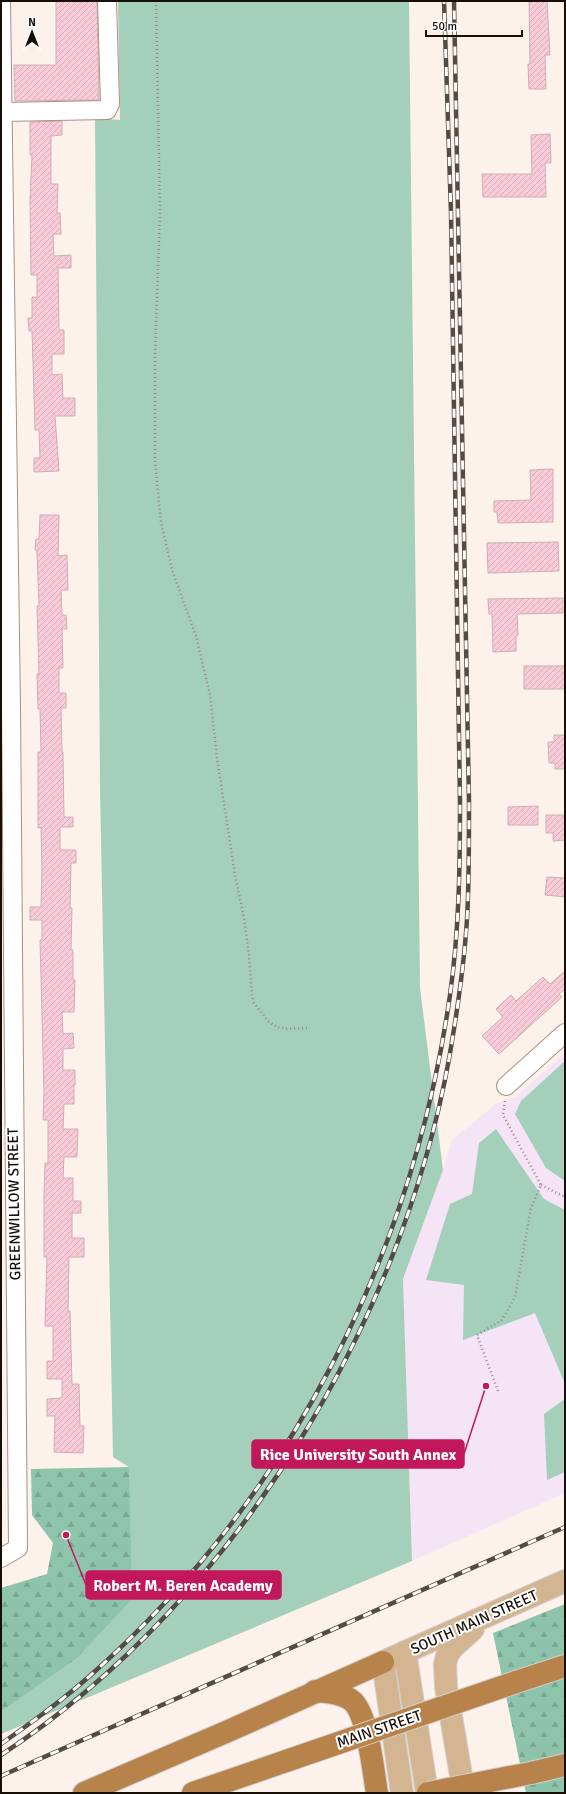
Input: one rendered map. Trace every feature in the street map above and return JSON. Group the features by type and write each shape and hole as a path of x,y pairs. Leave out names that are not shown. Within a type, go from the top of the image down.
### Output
{"highway":[{"path":"84,1793 383,1662"},
{"name":"MAIN STREET","path":"193,1793 565,1666"},
{"path":"315,1691 337,1694 351,1700 360,1709 365,1723 377,1793"},
{"path":"428,1793 565,1766"}],"main road":[{"name":"SOUTH MAIN STREET","path":"383,1662 565,1581"},
{"path":"464,1793 446,1687 445,1664 447,1656 452,1648 487,1616"},
{"path":"406,1652 428,1793"},
{"path":"383,1662 402,1793"}],"street":[{"name":"GREENWILLOW STREET","path":"1,1 9,1378 18,1548 1,1558"},
{"path":"2,112 107,110 110,104 107,1"},
{"path":"506,1086 565,1033"}],"path":[{"path":"156,1 160,212 155,356 155,461 162,522 172,570 196,636 210,695 217,758 234,875 244,918 254,1003 268,1021 277,1027 286,1029 307,1028"},
{"path":"506,1086 503,1115 541,1185 565,1197"},
{"path":"498,1391 477,1335 502,1320 515,1297 531,1208 541,1185"}],"shaded area":[{"path":"565,1052 565,1493 412,1561 403,1279 443,1170 452,1140 497,1103 516,1097"}],"green space":[{"path":"118,1 409,1 420,988 443,1170 403,1279 412,1561 1,1734 1,1712 75,1660 129,1467 113,1457 100,788 95,118 120,120"},
{"path":"565,1061 565,1181 546,1168 515,1114 521,1101"},
{"path":"496,1129 544,1199 565,1210 565,1384 535,1313 463,1340 464,1285 426,1280 450,1204 472,1194 479,1143"},
{"path":"565,1399 565,1472 547,1480 544,1414"},
{"path":"129,1467 132,1599 75,1660 1,1712 1,1588 47,1574 53,1543 32,1515 31,1469"},
{"path":"565,1604 565,1793 526,1793 493,1633"}],"building":[{"path":"56,1 97,1 99,100 15,101 14,65 56,65"},
{"path":"529,1 547,1 550,55 545,55 546,89 529,89"},
{"path":"62,121 62,135 51,136 51,184 58,184 57,213 60,213 61,234 53,234 54,256 71,255 71,268 58,268 59,330 64,330 64,354 52,354 52,375 62,374 63,398 75,398 75,416 55,416 59,471 34,472 34,458 40,458 39,430 35,430 32,331 29,331 28,318 32,318 32,297 37,297 37,275 31,275 30,201 32,155 30,155 30,122"},
{"path":"550,134 551,163 545,163 546,197 483,197 482,174 532,174 531,135"},
{"path":"553,469 553,522 498,523 497,512 494,512 494,501 531,500 530,470"},
{"path":"40,515 59,515 58,556 67,555 68,590 61,590 62,615 66,615 67,629 62,629 63,668 59,668 59,693 66,693 66,708 61,708 64,817 73,817 73,827 60,827 60,850 76,850 76,863 71,863 70,908 72,908 71,950 73,950 73,980 75,980 74,1012 62,1012 63,1034 73,1033 74,1048 63,1049 63,1070 75,1070 75,1085 74,1104 64,1104 63,1129 78,1129 77,1157 64,1157 63,1178 73,1178 73,1201 81,1201 81,1213 72,1213 72,1238 84,1238 84,1257 69,1257 68,1311 70,1311 72,1384 79,1384 80,1426 84,1426 83,1453 54,1452 55,1416 47,1416 47,1399 62,1398 62,1379 47,1379 47,1361 53,1361 53,1326 45,1326 47,1257 44,1257 44,1195 45,1163 48,1163 48,1120 43,1120 44,1091 40,940 42,940 42,920 30,920 30,907 41,907 42,869 41,827 38,828 38,752 41,752 40,709 38,709 37,674 39,674 37,606 39,606 37,551 35,550 36,539 39,539"},
{"path":"558,542 559,571 488,573 487,543"},
{"path":"563,598 563,613 517,614 518,635 516,636 516,651 493,652 492,614 489,614 488,599"},
{"path":"524,666 565,666 565,689 524,689"},
{"path":"554,735 565,735 565,769 555,769 555,763 549,763 548,742 554,742"},
{"path":"538,806 538,825 508,825 508,807"},
{"path":"546,815 565,815 565,840 553,841 553,833 546,833"},
{"path":"547,877 565,878 565,897 545,895"},
{"path":"565,971 565,989 559,994 562,997 499,1054 482,1036 503,1017 496,1009 511,995 516,1001 543,977 550,984"}],"railway":[{"path":"1,1744 81,1684 162,1605 226,1531 282,1451 331,1366 372,1278 406,1186 432,1092 453,971 457,924 460,852 451,213 444,1"},
{"path":"1,1755 87,1690 166,1615 238,1531 301,1438 355,1341 399,1239 432,1134 454,1029 459,996 466,929 469,873 469,802 454,1"},
{"path":"1,1776 565,1527"}],"place":[{"name":"Rice University South Annex","path":"486,1386"},
{"name":"Robert M. Beren Academy","path":"66,1535"}]}
